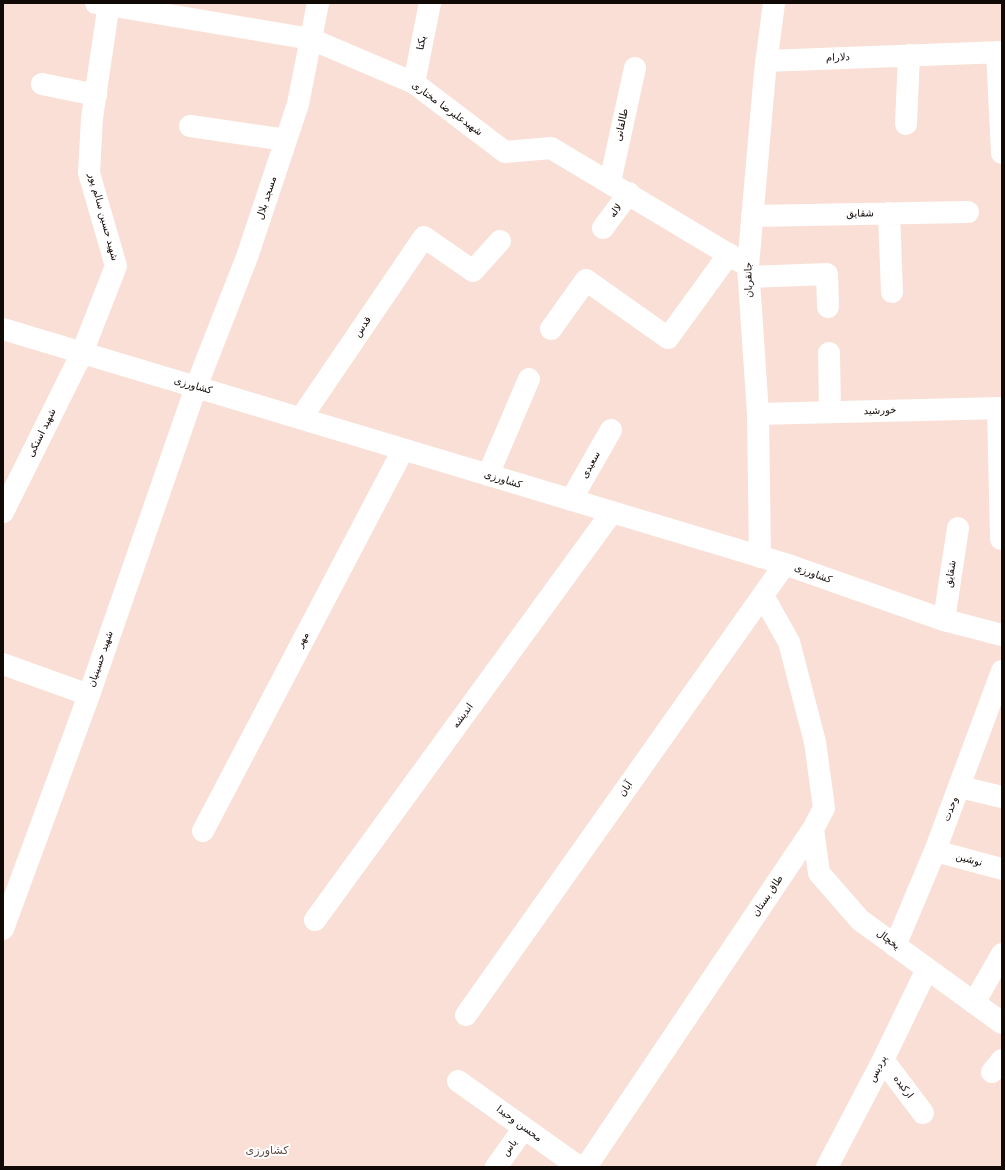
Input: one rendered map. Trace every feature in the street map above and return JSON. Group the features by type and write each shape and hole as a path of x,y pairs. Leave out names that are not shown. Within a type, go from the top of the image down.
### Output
{"street":[{"name":"مسجد بلال","path":"196,387 247,257 298,104 318,3"},
{"name":"یکتا","path":"414,83 430,3"},
{"name":"جانقربان","path":"760,557 758,414 748,271 766,61 774,3"},
{"name":"شهیدعلیرضا مختاری","path":"105,4 311,39 414,83 505,152 551,148 629,193 729,254 748,271"},
{"name":"شهید حسین سالم پور","path":"82,353 116,266 89,173 92,118 96,95 105,4"},
{"name":"دلارام","path":"766,61 999,52"},
{"path":"999,52 1002,152"},
{"path":"906,124 909,55"},
{"name":"طالقانی","path":"610,182 635,68"},
{"path":"42,84 96,95"},
{"path":"190,126 286,140"},
{"name":"لاله","path":"603,228 629,193"},
{"name":"شقایق","path":"752,216 968,212"},
{"path":"889,213 892,292"},
{"name":"قدس","path":"301,418 424,237 473,271 500,241"},
{"path":"551,329 586,280 668,338 729,254"},
{"path":"748,271 827,274 828,307"},
{"name":"کشاورزی","path":"3,329 785,564 944,620 1002,635"},
{"name":"شهید استکی","path":"3,512 82,353"},
{"path":"829,353 830,412"},
{"path":"488,475 529,379"},
{"name":"شهید حسینیان","path":"3,929 89,694 196,387"},
{"path":"1000,408 1002,539"},
{"name":"خورشید","path":"758,414 1000,408"},
{"name":"سعیدی","path":"571,500 611,430"},
{"name":"مهر","path":"203,831 403,450"},
{"name":"اندیشه","path":"315,920 612,512"},
{"name":"شقایق","path":"944,620 958,528"},
{"name":"آبان","path":"466,1014 785,564"},
{"name":"طاق بستان","path":"586,1167 813,829 824,808 815,742 789,642 763,596"},
{"path":"3,664 89,694"},
{"name":"وحدت","path":"895,946 960,787 1002,671"},
{"path":"960,787 1002,797"},
{"name":"یخچال","path":"813,829 819,873 860,920 1002,1023"},
{"name":"نوشین","path":"935,851 1002,869"},
{"path":"974,1003 1002,954"},
{"name":"پردیس","path":"827,1167 883,1060 926,969"},
{"name":"ارکیده","path":"883,1060 923,1113"},
{"name":"محسن وحیدا","path":"458,1081 579,1167"},
{"name":"یاس","path":"496,1167 524,1128"}],"district":[{"name":"کشاورزی","path":"267,1151"}]}
